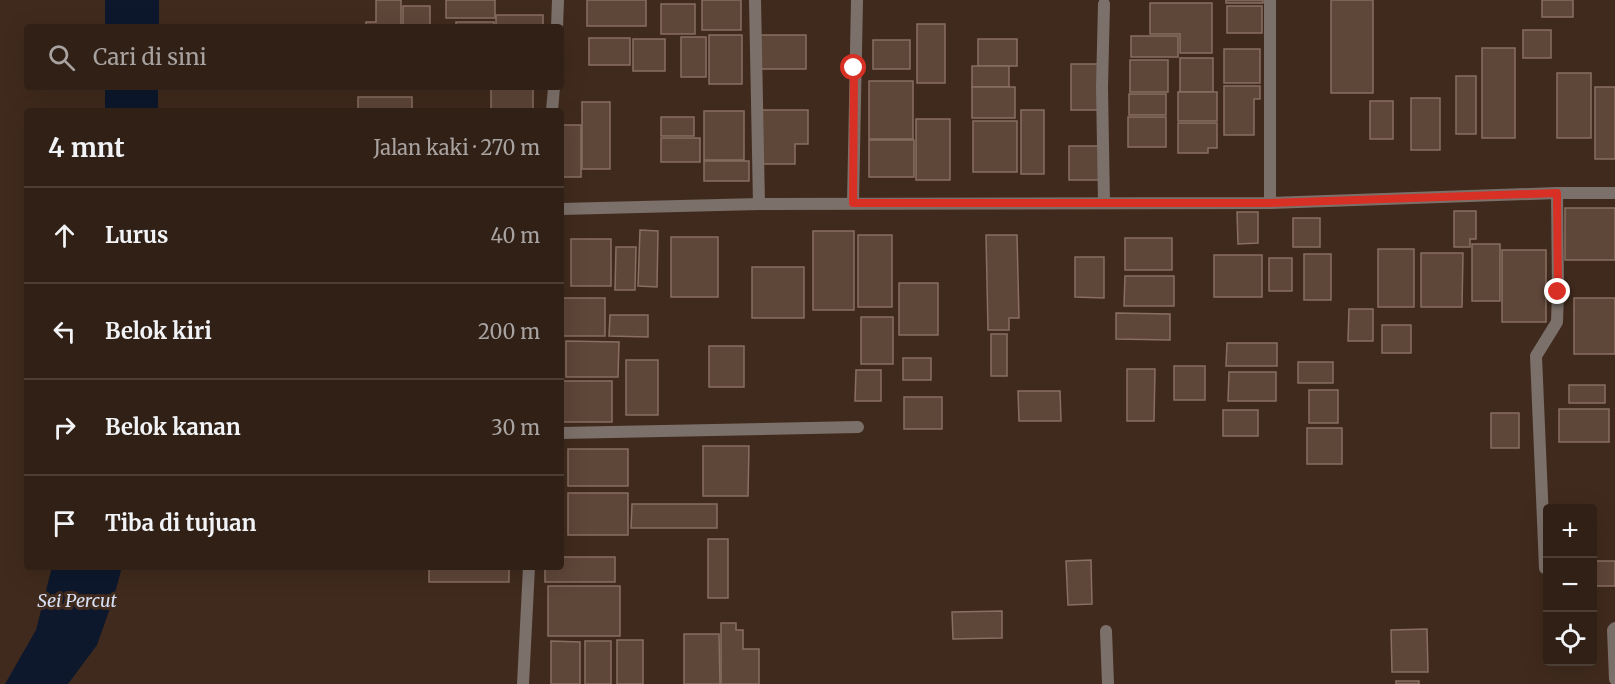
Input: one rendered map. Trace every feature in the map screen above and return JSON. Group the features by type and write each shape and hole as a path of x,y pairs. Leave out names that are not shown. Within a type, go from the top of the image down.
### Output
{"street":[{"path":"557,24 558,0"},
{"path":"755,0 759,204"},
{"path":"853,203 857,0"},
{"path":"1270,0 1270,203"},
{"path":"1104,4 1102,87 1104,202"},
{"path":"552,108 554,90"},
{"path":"1545,558 1536,356 1557,322 1557,193"},
{"path":"564,209 853,203 1270,203 1615,193"},
{"path":"564,434 858,427"},
{"path":"524,684 529,570"},
{"path":"1615,628 1613,630 1615,679"},
{"path":"1106,631 1108,684"}],"water":[{"path":"105,0 159,0 159,24 105,24"},
{"path":"105,90 158,90 158,108 105,108"},
{"name":"Sei Percut","path":"51,570 121,570 97,645 68,684 5,684 36,630"}],"building":[{"path":"376,0 401,0 401,24 366,24 366,22 376,22"},
{"path":"446,0 495,0 495,18 446,18"},
{"path":"587,0 646,0 646,26 587,26"},
{"path":"702,0 741,0 741,30 702,30"},
{"path":"1226,0 1263,0 1263,3 1226,3"},
{"path":"1331,0 1373,0 1373,93 1331,93"},
{"path":"1542,0 1573,0 1573,17 1542,17"},
{"path":"1150,3 1212,3 1212,53 1180,53 1180,34 1150,34"},
{"path":"661,4 695,4 695,34 661,34"},
{"path":"403,6 430,6 430,24 403,24"},
{"path":"1227,6 1262,6 1262,33 1227,33"},
{"path":"496,15 543,15 543,24 496,24"},
{"path":"456,22 494,22 494,24 456,24"},
{"path":"917,24 945,24 945,83 917,83"},
{"path":"1523,30 1551,30 1551,58 1523,58"},
{"path":"709,35 742,35 742,84 709,84"},
{"path":"760,35 806,35 806,69 760,69"},
{"path":"1131,36 1178,36 1178,57 1131,57"},
{"path":"681,37 706,37 706,77 681,77"},
{"path":"589,38 630,38 630,65 589,65"},
{"path":"633,39 665,39 665,71 633,71"},
{"path":"978,39 1017,39 1017,66 978,66"},
{"path":"873,40 910,40 910,69 873,69"},
{"path":"1482,48 1515,48 1515,138 1482,138"},
{"path":"1224,49 1260,49 1260,83 1224,83"},
{"path":"1180,58 1213,58 1213,92 1180,92"},
{"path":"1130,60 1168,60 1168,92 1130,92"},
{"path":"1071,64 1100,64 1100,110 1071,110"},
{"path":"972,66 1009,66 1009,87 972,87"},
{"path":"1557,73 1591,73 1591,138 1557,138"},
{"path":"1456,76 1476,76 1476,134 1456,134"},
{"path":"869,81 913,81 913,139 869,139"},
{"path":"1224,86 1260,86 1260,99 1254,99 1254,135 1224,135"},
{"path":"972,87 1015,87 1015,118 972,118"},
{"path":"1595,87 1615,87 1615,159 1595,159"},
{"path":"491,90 533,90 533,108 491,108"},
{"path":"1178,92 1217,92 1217,121 1178,121"},
{"path":"1129,94 1166,94 1166,115 1129,115"},
{"path":"358,97 412,97 412,108 358,108"},
{"path":"1411,98 1440,98 1440,150 1411,150"},
{"path":"1370,101 1393,101 1393,139 1370,139"},
{"path":"582,102 610,102 610,169 582,169"},
{"path":"762,110 808,110 808,144 795,144 795,164 762,164"},
{"path":"1021,110 1044,110 1044,174 1021,174"},
{"path":"704,111 744,111 744,160 704,160"},
{"path":"661,117 694,117 694,136 661,136"},
{"path":"1128,117 1166,117 1166,147 1128,147"},
{"path":"916,119 950,119 950,180 916,180"},
{"path":"973,121 1017,121 1017,172 973,172"},
{"path":"1178,123 1217,123 1217,148 1208,148 1208,153 1178,153"},
{"path":"564,125 581,125 581,177 564,177"},
{"path":"661,138 700,138 700,162 661,162"},
{"path":"869,140 914,140 914,177 869,177"},
{"path":"1069,146 1101,146 1101,180 1069,180"},
{"path":"704,161 749,161 749,181 704,181"},
{"path":"1565,208 1615,208 1615,260 1565,260"},
{"path":"1454,211 1476,211 1476,239 1470,239 1470,247 1454,247"},
{"path":"1237,212 1258,212 1258,243 1238,244"},
{"path":"1293,218 1320,218 1320,247 1293,247"},
{"path":"640,230 658,231 657,287 638,286"},
{"path":"813,231 854,231 854,310 813,310"},
{"path":"858,235 892,235 892,307 858,307"},
{"path":"986,235 1017,235 1019,318 1009,318 1009,330 988,330"},
{"path":"671,237 718,237 718,297 671,297"},
{"path":"1125,238 1172,238 1172,270 1125,270"},
{"path":"571,239 611,239 611,286 571,286"},
{"path":"1472,244 1500,244 1500,301 1472,301"},
{"path":"616,247 636,247 635,290 615,290"},
{"path":"1378,249 1414,249 1414,307 1378,307"},
{"path":"1502,250 1546,250 1546,322 1502,322"},
{"path":"1421,253 1463,253 1462,307 1421,307"},
{"path":"1304,254 1331,254 1331,300 1304,300"},
{"path":"1214,255 1262,255 1262,297 1214,297"},
{"path":"1075,257 1104,257 1104,298 1075,297"},
{"path":"1269,258 1292,258 1292,291 1269,291"},
{"path":"752,267 804,267 804,318 752,318"},
{"path":"1125,276 1174,276 1174,306 1124,306"},
{"path":"899,283 938,283 938,335 899,335"},
{"path":"564,298 605,298 605,336 564,336"},
{"path":"1574,298 1615,298 1615,354 1574,354"},
{"path":"1349,309 1373,309 1373,341 1348,341"},
{"path":"1116,313 1170,314 1170,340 1116,339"},
{"path":"610,315 648,315 648,337 609,336"},
{"path":"861,317 893,317 893,364 861,364"},
{"path":"1382,325 1411,325 1411,353 1382,353"},
{"path":"991,334 1007,334 1007,376 991,376"},
{"path":"566,341 619,342 618,377 566,377"},
{"path":"1227,343 1277,343 1277,366 1226,366"},
{"path":"709,346 744,346 744,387 709,387"},
{"path":"903,358 931,358 931,380 903,380"},
{"path":"626,360 658,360 658,415 626,415"},
{"path":"1298,362 1333,362 1333,383 1298,383"},
{"path":"1174,366 1205,366 1205,400 1174,400"},
{"path":"1127,369 1155,369 1154,421 1127,421"},
{"path":"856,370 881,370 881,401 855,401"},
{"path":"1229,372 1276,372 1276,401 1228,401"},
{"path":"564,381 612,381 612,422 564,422"},
{"path":"1569,385 1605,385 1605,403 1569,403"},
{"path":"1309,390 1338,390 1338,423 1309,423"},
{"path":"1018,391 1060,391 1061,421 1019,421"},
{"path":"904,397 942,397 942,429 904,429"},
{"path":"1559,409 1609,409 1609,442 1559,442"},
{"path":"1223,410 1258,410 1258,436 1223,436"},
{"path":"1491,413 1519,413 1519,448 1491,448"},
{"path":"1307,428 1342,428 1342,464 1307,464"},
{"path":"703,446 749,446 748,496 703,496"},
{"path":"568,449 628,449 628,486 568,486"},
{"path":"568,493 628,493 628,535 568,535"},
{"path":"632,504 717,504 717,528 631,528"},
{"path":"708,539 728,539 728,598 708,598"},
{"path":"564,557 615,557 615,582 545,582 545,570 564,570"},
{"path":"1091,560 1092,604 1068,605 1066,561"},
{"path":"1597,561 1615,561 1615,586 1597,586"},
{"path":"429,570 509,570 509,582 429,582"},
{"path":"548,586 620,586 620,636 548,636"},
{"path":"1002,611 1002,638 953,639 952,612"},
{"path":"721,623 736,623 736,630 743,630 743,649 759,649 759,684 721,684"},
{"path":"1427,629 1428,672 1392,672 1391,630"},
{"path":"684,634 719,634 720,684 684,684"},
{"path":"617,640 643,640 643,684 617,684"},
{"path":"551,641 580,642 580,684 551,684"},
{"path":"585,641 611,641 611,684 585,684"},
{"path":"1396,681 1419,681 1419,684 1396,684"}],"route":[{"path":"854,68 853,203 1270,203 1557,193 1558,292"}]}
